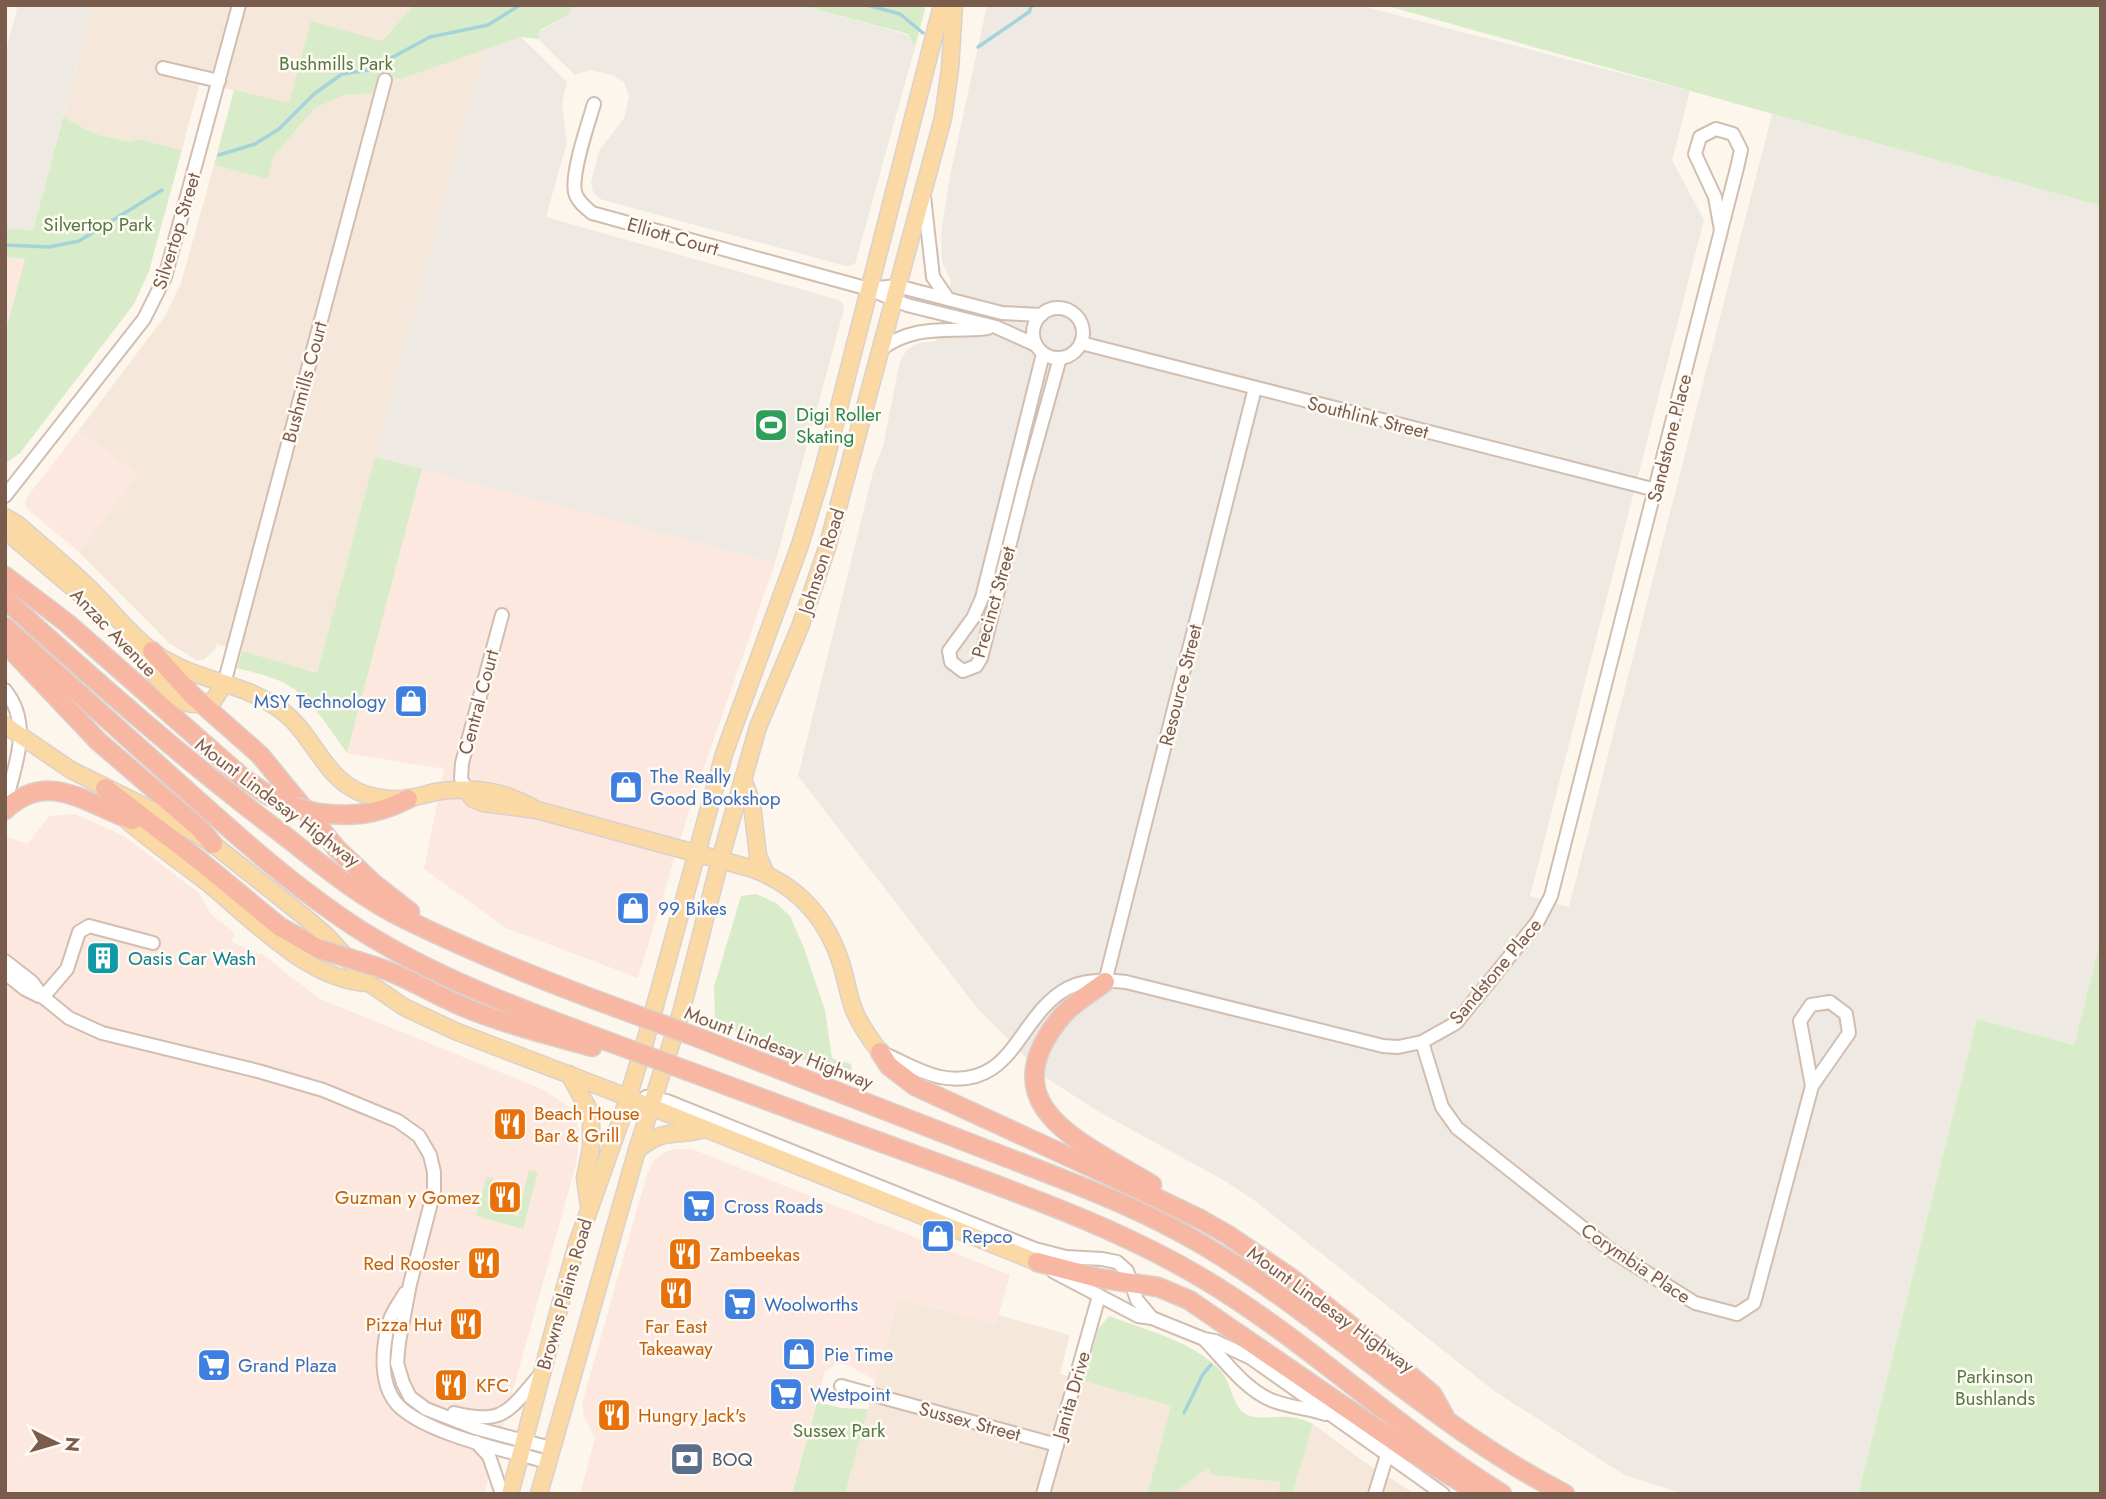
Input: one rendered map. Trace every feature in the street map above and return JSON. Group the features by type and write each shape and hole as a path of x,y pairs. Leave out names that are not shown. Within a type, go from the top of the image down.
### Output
{"highway":[{"path":"5,576 67,623 242,777 269,796 294,807 336,815 388,810 408,799"},
{"name":"Mount Lindesay Highway","path":"5,599 148,727 240,802 322,865 406,920 494,961 1046,1172 1157,1220 1200,1243 1283,1296 1447,1422 1522,1471 1565,1494"},
{"path":"5,627 291,882 352,924 424,966 471,988 612,1043 1049,1204 1145,1247 1203,1279 1273,1325 1425,1441 1502,1494"},
{"path":"5,643 98,741 199,828 213,844"},
{"path":"152,652 164,667 260,755 316,826 346,858 428,928"},
{"path":"105,788 280,927 319,949 371,974 397,974 459,1005 511,1024 597,1048 612,1043"},
{"path":"5,807 25,794 52,790 74,796 144,826 155,827"},
{"path":"1105,982 1064,1014 1048,1036 1037,1059 1035,1092 1045,1111 1059,1126 1181,1203 1200,1219"},
{"path":"880,1052 890,1066 915,1086 1200,1219 1253,1252 1325,1304 1432,1394 1447,1422"},
{"path":"1037,1262 1098,1278 1169,1290 1203,1308 1409,1451 1480,1494"}],"main road":[{"name":"Johnson Road","path":"628,1098 724,754 800,545 823,470 942,5"},
{"name":"Johnson Road","path":"652,1102 681,1013 720,860 758,727 800,627 827,548 943,118 950,69 954,5"},
{"name":"Anzac Avenue","path":"5,517 18,524 91,590 152,652 184,670 261,697 284,712 299,725 328,766 347,786 370,796 408,799 466,789"},
{"name":"Anzac Avenue","path":"5,530 94,606 179,699 191,704 204,704"},
{"path":"204,704 213,701 224,684"},
{"path":"5,725 71,770 150,808 213,844 321,930 404,1007 430,1020 628,1098 652,1102 705,1129 1037,1262"},
{"path":"743,779 752,804 758,856 766,874"},
{"path":"466,789 514,797 537,810 695,854"},
{"path":"123,817 284,946 315,966 356,982 371,974"},
{"name":"Mount Lindesay Highway","path":"695,854 766,874 793,890 823,923 835,945 854,1012 880,1052"},
{"path":"569,1074 591,1120 591,1148 585,1178 590,1207"},
{"name":"Browns Plains Road","path":"510,1494 540,1374 590,1207 628,1098"},
{"name":"Browns Plains Road","path":"539,1494 652,1102"},
{"path":"637,1150 663,1134 690,1133 705,1129"}],"street":[{"name":"Silvertop Street","path":"5,496 144,319 156,298 165,277 239,5"},
{"path":"163,68 219,81"},
{"name":"Bushmills Court","path":"224,684 385,80"},
{"name":"Elliott Court","path":"594,104 575,176 575,192 581,204 592,213 869,289 896,293"},
{"name":"Sandstone Place","path":"880,1052 921,1072 951,1078 978,1075 989,1071 1009,1055 1058,995 1083,982 1126,982 1383,1046 1398,1047 1422,1042 1456,1023 1538,921 1551,896 1656,490 1721,230 1741,150 1733,134 1716,129 1700,137 1695,154 1716,197 1721,230"},
{"path":"923,190 933,277 948,300"},
{"path":"896,293 948,300 1002,313 1041,315"},
{"path":"896,293 996,327 1039,349 1060,358 1074,353 1081,343 1082,326 1073,313 1059,308 1041,315 1033,329 1039,349"},
{"path":"880,350 893,340 920,331 966,331 996,327"},
{"name":"Southlink Street","path":"1081,343 1656,490"},
{"name":"Precinct Street","path":"1039,349 1029,410 982,598 973,618 949,651 951,662 963,671 976,666 981,658 1060,358"},
{"name":"Resource Street","path":"1105,982 1255,388"},
{"path":"1029,410 1044,415"},
{"name":"Central Court","path":"466,789 461,778 462,762 502,615"},
{"path":"5,807 21,737 19,717 7,692"},
{"path":"43,997 67,969 79,932 89,926 153,943"},
{"path":"5,961 32,982 43,997 69,1018 102,1033 258,1071 323,1090 398,1121 419,1136 430,1155 434,1191 410,1284 397,1363 403,1383 410,1397 426,1409 522,1447 550,1455"},
{"path":"5,973 25,989 43,997"},
{"name":"Corymbia Place","path":"1422,1042 1442,1107 1457,1128 1612,1251 1695,1303 1737,1314 1754,1303 1812,1086 1849,1033 1846,1014 1830,1002 1811,1005 1800,1021 1812,1086"},
{"path":"652,1102 1035,1250 1066,1257 1117,1262 1127,1271 1137,1300 1152,1318"},
{"path":"1037,1262 1138,1316 1152,1318 1215,1341 1251,1358 1443,1494"},
{"path":"410,1284 390,1320 383,1357 386,1383 399,1407 420,1421 475,1441 522,1447"},
{"name":"Janita Drive","path":"1043,1494 1100,1296"},
{"path":"1204,1339 1252,1389 1270,1400 1329,1415"},
{"path":"1270,1400 1275,1391 1273,1373"},
{"path":"443,1416 454,1413 483,1419 500,1415 510,1408 540,1374"},
{"name":"Sussex Street","path":"841,1386 1057,1445"},
{"path":"475,1441 489,1456 502,1494"},
{"path":"1376,1494 1387,1455"}],"shaded area":[{"path":"18,5 92,5 33,230 5,228 5,55"},
{"path":"92,5 414,5 382,41 289,104 200,82 182,150 138,139 130,142 95,134 63,117"},
{"path":"572,5 800,5 908,35 915,47 855,264 846,266 600,199 593,192 591,183 599,151 624,118 629,97 624,82 612,75 590,70 575,75 538,39 540,31 569,15"},
{"path":"987,5 1358,5 1690,91 1672,160 1704,220 1530,896 1569,907 1772,114 2101,206 2101,937 2074,1045 1977,1019 1858,1494 1684,1494 1624,1475 1493,1390 1254,1200 1096,1110 1045,1077 977,1008 798,776 873,472 883,446 900,361 907,350 918,343 936,341 951,281 942,262 941,235 949,181"},
{"path":"521,37 567,82 562,104 567,142 546,217 839,300 843,304 844,309 775,563 375,457 485,48"},
{"path":"485,48 317,673 217,644 214,651 203,660 196,660 169,643 79,552 137,475 79,430 165,316 181,283 214,165 268,179 274,156 315,108 345,95 373,93 379,73 402,79"},
{"path":"5,257 25,259 5,334"},
{"path":"79,430 137,475 79,552 27,509 25,504 27,497"},
{"path":"422,469 775,563 689,811 638,978 506,928 424,869 444,769 347,753"},
{"path":"75,814 124,836 199,893 211,914 234,932 232,942 247,948 246,955 254,957 255,953 262,954 320,999 542,1089 575,1111 579,1136 577,1161 484,1494 5,1494 5,836 27,844 49,816"},
{"path":"673,1149 692,1149 1010,1275 996,1324 898,1298 876,1381 850,1366 838,1363 825,1371 792,1494 580,1494 595,1438 584,1417 582,1404 647,1174 653,1162"},
{"path":"898,1298 995,1324 998,1315 1070,1335 1060,1374 1171,1406 1147,1494 845,1494"},
{"path":"1313,1424 1363,1461 1415,1494 1292,1494"},
{"path":"1208,1468 1212,1475 1282,1482 1278,1494 1173,1494"}],"green space":[{"name":"Bushmills Park","path":"414,5 572,5 569,15 540,30 538,39 521,37 401,79 379,73 373,93 345,95 315,108 274,156 268,179 214,165 234,90 289,103 311,21 382,41"},
{"path":"800,5 926,5 915,47 908,34"},
{"path":"1384,5 2101,5 2101,206"},
{"name":"Silvertop Park","path":"63,117 95,134 130,142 138,139 182,150 149,271 134,304 20,453 5,464 5,334 25,259 5,257 5,228 33,230"},
{"path":"375,457 422,469 347,753 318,712 300,694 280,681 237,668 242,651 317,673"},
{"path":"756,894 776,903 790,916 825,1010 832,1058 851,1064 853,1073 850,1076 841,1075 723,1026 715,1017 714,987 741,896"},
{"name":"Parkinson Bushlands","path":"2101,937 2101,1494 1858,1494 1977,1019 2074,1045"},
{"path":"529,1170 538,1172 523,1229 476,1216 486,1177 493,1178 487,1202 513,1209 511,1214 518,1216"},
{"path":"1109,1316 1183,1344 1210,1361 1221,1371 1237,1405 1244,1413 1259,1418 1294,1418 1313,1424 1292,1494 1278,1494 1281,1482 1212,1475 1208,1468 1173,1494 1147,1494 1171,1406 1084,1381 1098,1329"},
{"name":"Sussex Park","path":"817,1402 841,1408 868,1409 845,1494 792,1494"}],"waterway":[{"path":"219,155 255,144 279,129 314,94 342,74 369,70 430,37 488,25 520,5"},
{"path":"867,5 900,14 923,33"},
{"path":"978,47 1029,12 1032,5"},
{"path":"5,245 49,247 79,241 162,190"},
{"path":"1184,1413 1203,1374 1211,1365"}],"place":[{"name":"Digi Roller Skating","path":"771,425"},
{"name":"MSY Technology","path":"411,701"},
{"name":"The Really Good Bookshop","path":"626,787"},
{"name":"99 Bikes","path":"633,908"},
{"name":"Oasis Car Wash","path":"103,958"},
{"name":"Beach House Bar & Grill","path":"510,1124"},
{"name":"Guzman y Gomez","path":"505,1197"},
{"name":"Cross Roads","path":"699,1206"},
{"name":"Repco","path":"938,1236"},
{"name":"Zambeekas","path":"685,1254"},
{"name":"Red Rooster","path":"484,1263"},
{"name":"Far East Takeaway","path":"676,1293"},
{"name":"Woolworths","path":"740,1304"},
{"name":"Pizza Hut","path":"466,1324"},
{"name":"Pie Time","path":"799,1354"},
{"name":"Grand Plaza","path":"214,1365"},
{"name":"KFC","path":"451,1385"},
{"name":"Westpoint","path":"786,1394"},
{"name":"Hungry Jack's","path":"614,1415"},
{"name":"BOQ","path":"687,1459"}]}
